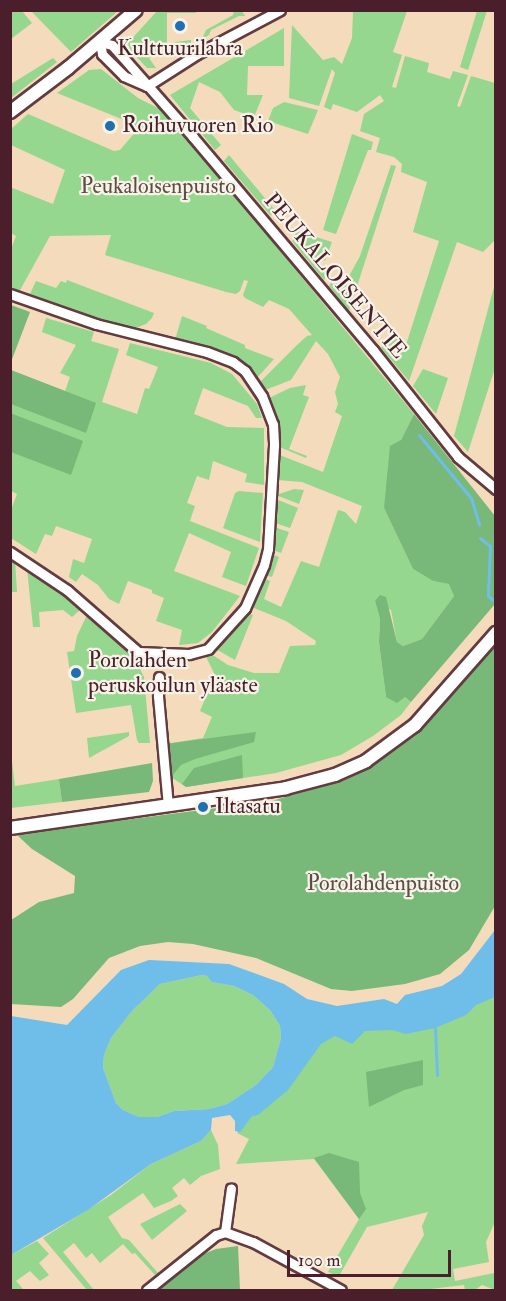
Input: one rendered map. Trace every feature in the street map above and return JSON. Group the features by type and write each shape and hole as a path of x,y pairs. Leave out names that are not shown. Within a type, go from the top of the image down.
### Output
{"street":[{"path":"10,112 100,42 136,10"},
{"path":"147,86 197,54 280,10"},
{"name":"PEUKALOISENTIE","path":"100,42 102,54 124,76 147,86 373,350 458,457 495,489"},
{"path":"10,294 79,319 207,352 233,362 252,380 269,411 274,445 267,549 253,594 232,624 207,649 189,654 145,653 135,650 67,590 10,552"},
{"path":"10,828 306,784 335,775 366,761 390,746 421,719 495,633"},
{"path":"159,677 159,705 168,805"},
{"path":"225,1232 231,1188"},
{"path":"147,1290 216,1235 225,1232 254,1242 341,1290"}],"green space":[{"path":"11,10 22,11 32,23 11,39"},
{"path":"31,11 118,11 71,52"},
{"path":"157,11 196,11 196,13 167,13 167,46 149,58 156,68 147,68 130,50 128,43"},
{"path":"234,11 242,11 245,16 239,16 211,30 209,35 202,39 206,30 233,15"},
{"path":"353,11 407,11 393,52 402,55 392,87 396,88 405,56 429,63 427,72 450,79 453,71 468,75 457,106 460,107 471,76 495,83 495,240 483,252 457,242 409,381 381,348 395,336 406,345 439,241 413,232 427,182 401,172 402,164 394,157 376,152 380,138 360,131 364,114 384,101 380,95 357,112 333,104 331,110 324,107 335,73 332,69 319,106 289,98 292,25 323,60 334,57 342,64 352,38"},
{"path":"477,11 487,11 468,70 460,67"},
{"path":"284,28 284,66 248,66 247,95 263,95 254,117 234,110 220,92 199,82 190,108 221,145 215,150 170,95"},
{"path":"191,40 191,45 176,53 171,45 175,42"},
{"path":"53,58 57,62 11,98 11,84"},
{"name":"Peukaloisenpuisto","path":"101,69 138,98 166,112 414,414 401,440 384,508 413,569 433,581 450,584 454,596 422,639 403,646 397,642 391,610 375,601 380,619 379,642 386,697 405,697 411,702 401,715 373,736 341,755 276,773 186,787 171,777 165,744 203,738 212,717 200,711 215,675 204,653 208,652 228,665 254,673 279,673 290,646 315,645 316,641 286,621 249,606 263,578 270,581 264,599 281,607 301,561 319,567 338,510 345,512 356,524 362,506 302,482 277,480 277,454 323,472 342,416 335,412 338,404 335,392 340,377 328,354 316,341 291,380 265,390 259,383 297,345 307,336 312,335 289,309 269,300 263,307 245,298 243,295 248,281 244,280 240,291 236,294 226,292 105,255 111,235 50,236 19,292 11,289 11,249 16,236 11,233 10,187 53,204 65,170 11,145 11,129 28,114 114,151 120,150 138,129 134,124 57,93 89,70"},
{"path":"284,102 318,110 308,134 268,121 273,108"},
{"path":"352,134 373,142 336,234 323,230"},
{"path":"229,155 274,209 271,216 224,161"},
{"path":"391,165 396,166 349,311 329,286 335,277 347,280 360,256"},
{"path":"297,231 332,242 325,261 321,259 318,267 329,271 324,280 292,241"},
{"path":"67,280 154,313 152,318 146,324 133,329 29,296 36,281 56,288 61,281 66,283"},
{"path":"495,283 495,368 468,452 454,436"},
{"path":"10,305 30,312 11,362"},
{"path":"182,316 245,345 245,348 274,359 256,379 226,354 175,340"},
{"path":"46,318 94,332 91,341 119,349 102,402 137,414 145,388 149,389 158,367 126,355 130,343 211,363 232,374 257,404 262,418 256,418 248,406 203,388 194,414 227,427 264,428 264,485 245,482 247,474 213,461 209,480 197,476 187,503 195,506 190,521 259,548 246,586 222,577 231,552 189,533 174,571 240,596 212,632 198,643 179,645 182,630 156,621 164,598 152,593 152,590 128,581 119,604 109,599 98,585 82,574 76,582 69,577 73,559 84,563 92,539 56,526 52,536 45,534 36,554 11,538 11,510 17,494 11,491 10,370 65,391 70,377 60,373 76,345 42,332"},
{"path":"423,369 448,378 436,414 413,386"},
{"path":"11,370 96,403 86,433 11,404"},
{"path":"306,385 303,395 309,397 289,449 307,456 306,458 277,446 276,417 269,398 290,388"},
{"path":"10,413 83,441 71,475 11,452"},
{"path":"414,414 495,516 495,604 411,702 405,697 397,703 386,697 379,642 380,619 375,601 380,595 386,597 397,642 403,646 422,639 454,596 449,584 433,581 413,569 384,508 390,446 401,440"},
{"path":"294,489 304,490 299,504 276,495"},
{"path":"239,491 263,493 260,542 223,528 235,493"},
{"path":"276,499 298,508 290,528 275,523"},
{"path":"274,527 289,532 281,553 270,549"},
{"path":"269,553 279,557 272,577 265,575"},
{"path":"10,557 15,560 17,592 11,592"},
{"path":"27,569 80,610 72,617 63,610 39,612 40,627 33,627"},
{"path":"245,612 253,615 235,660 214,648"},
{"path":"87,615 126,650 144,677 150,743 139,743 137,740 131,705 76,713 67,652 74,651 77,636"},
{"name":"Porolahdenpuisto","path":"495,640 495,906 469,950 440,974 405,984 352,991 331,989 256,958 193,944 168,942 140,946 109,958 73,999 61,1007 11,1004 11,920 39,902 74,893 75,876 32,849 16,834 272,801 344,779 381,760 415,736"},
{"path":"129,732 129,736 89,758 87,738"},
{"path":"256,732 254,742 195,759 181,765 171,777 165,744"},
{"path":"11,753 15,786 59,779 62,802 11,808"},
{"path":"242,755 243,778 186,787 182,784 194,768"},
{"path":"152,763 153,781 149,792 62,802 59,779"},
{"path":"495,972 495,1222 486,1242 489,1262 453,1269 455,1281 494,1273 495,1290 482,1285 475,1290 465,1290 464,1285 422,1290 392,1290 424,1235 422,1226 428,1212 367,1227 339,1276 328,1272 359,1219 314,1159 236,1164 249,1139 237,1133 306,1047"},
{"path":"202,975 207,976 213,982 234,986 253,995 270,1010 280,1026 281,1038 273,1067 256,1085 227,1104 209,1109 174,1111 157,1117 139,1117 123,1110 116,1103 103,1068 104,1055 111,1038 132,1011 160,984"},
{"path":"423,1060 423,1085 404,1090 369,1107 366,1072"},
{"path":"211,1130 218,1145 220,1169 201,1176 190,1185 184,1178 172,1188 178,1196 171,1201 154,1208 143,1193 108,1217 122,1238 129,1240 158,1273 155,1275 135,1253 132,1254 123,1244 100,1263 92,1253 86,1258 74,1243 63,1252 94,1290 87,1290 43,1238 111,1195 151,1164 201,1141"},
{"path":"329,1153 359,1162 360,1193 366,1209 359,1219 314,1158"},
{"path":"180,1204 187,1211 152,1240 140,1224"},
{"path":"37,1241 49,1254 39,1263 49,1275 40,1281 30,1271 16,1281 24,1290 11,1290 11,1255"},
{"path":"238,1246 240,1290 158,1290 201,1255 216,1249"}],"water":[{"path":"495,930 495,997 476,1005 466,1015 435,1028 406,1034 392,1030 365,1031 352,1044 335,1036 321,1044 288,1090 258,1115 252,1116 240,1132 235,1131 235,1121 230,1115 212,1118 211,1130 201,1141 151,1164 88,1210 11,1255 11,1016 67,1025 121,970 149,960 229,964 284,984 307,999 337,1006 384,999 397,1004 405,995 442,986 461,974","holes":["202,975 207,976 212,982 234,986 253,995 270,1010 280,1026 281,1038 273,1067 256,1085 227,1104 209,1109 174,1111 157,1117 139,1117 123,1110 116,1103 103,1068 104,1055 111,1038 132,1011 160,984"]}],"waterway":[{"path":"419,435 471,498 479,525"},
{"path":"480,538 490,546 488,596 496,602"},
{"path":"435,1028 437,1075"}],"place":[{"name":"Kulttuurilabra","path":"180,26"},
{"name":"Roihuvuoren Rio","path":"110,126"},
{"name":"Porolahden peruskoulun yläaste","path":"76,673"},
{"name":"Iltasatu","path":"203,807"}]}
